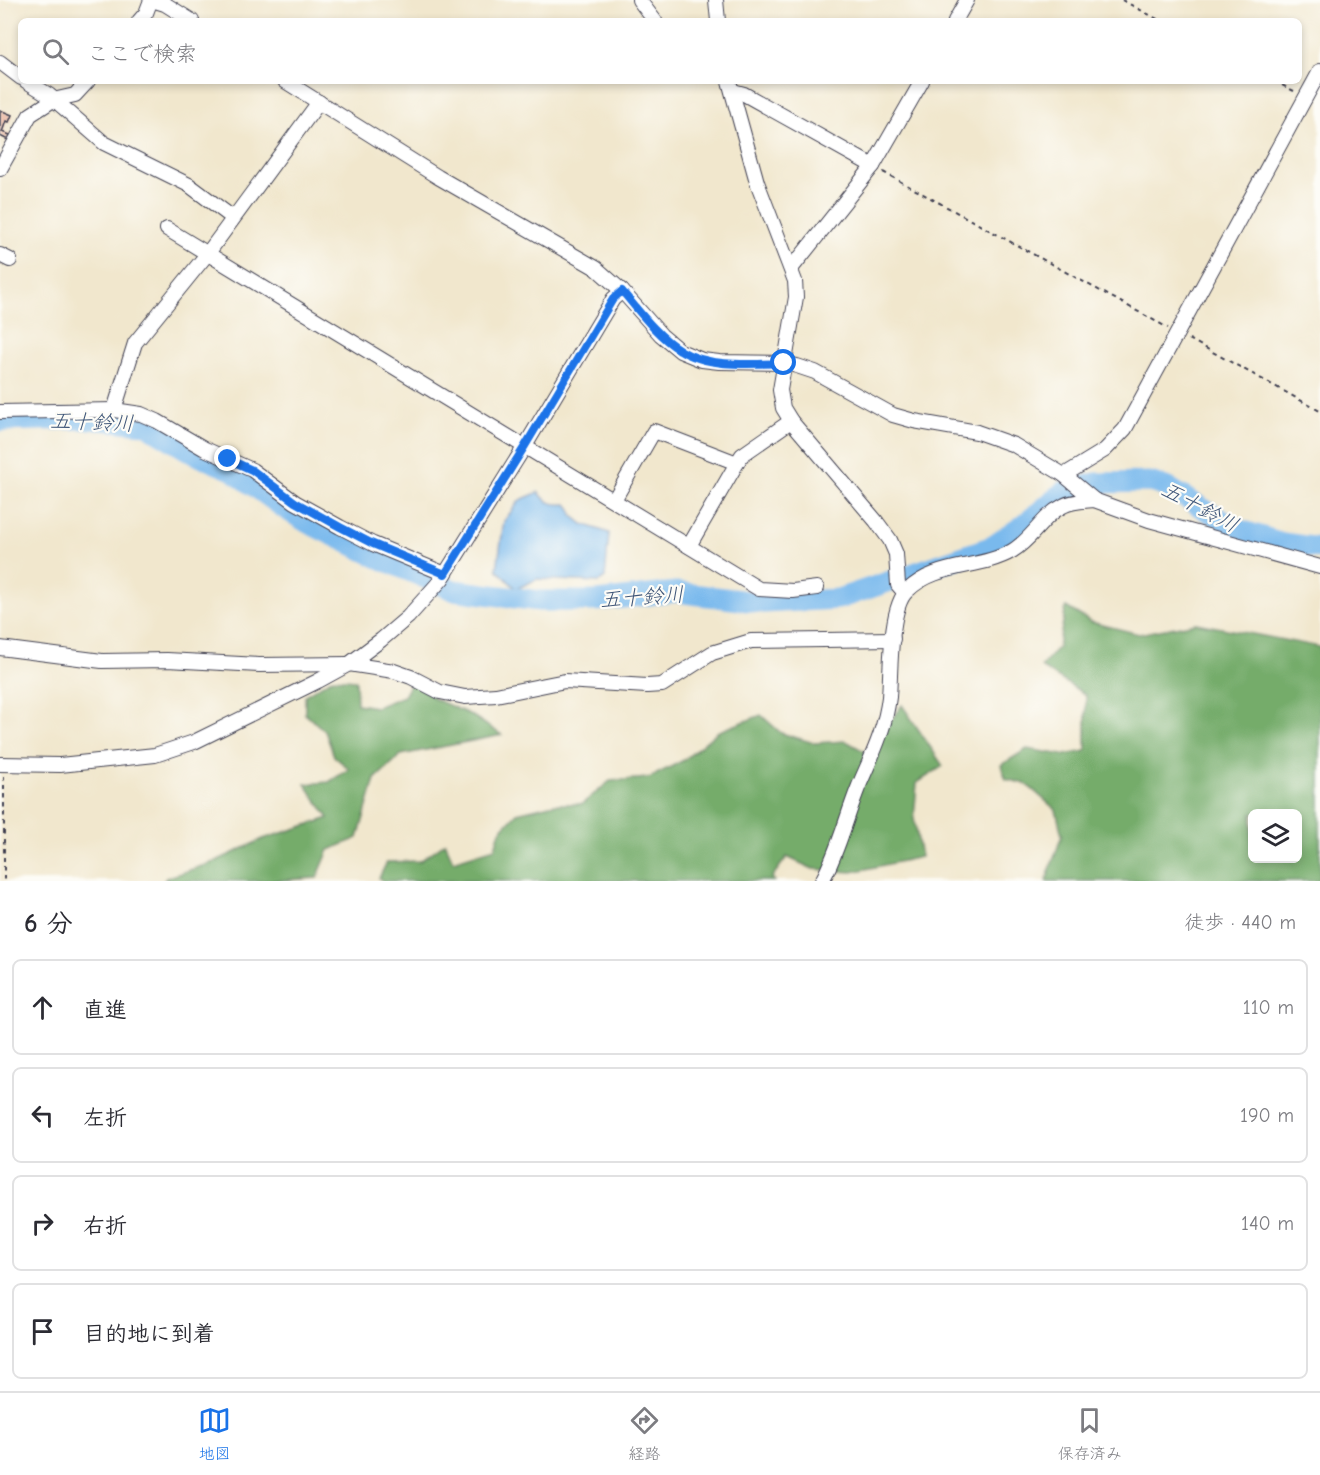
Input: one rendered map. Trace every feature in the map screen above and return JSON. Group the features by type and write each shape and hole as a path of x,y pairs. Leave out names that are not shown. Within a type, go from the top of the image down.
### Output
{"street":[{"path":"639,0 653,18"},
{"path":"716,0 718,18"},
{"path":"957,18 967,0"},
{"path":"142,18 159,1 187,18"},
{"path":"0,62 18,76"},
{"path":"1068,478 1105,450 1125,429 1320,71"},
{"path":"30,84 104,142 189,185 233,219"},
{"path":"0,169 30,116 53,100 75,95 85,84"},
{"path":"290,84 438,177 596,268 622,291 661,335 680,351 702,360 784,363 815,372 893,415 977,432 1014,445 1068,478 1091,497 1149,520 1320,567"},
{"path":"791,269 873,166 920,84"},
{"path":"731,86 873,166"},
{"path":"731,86 757,182 795,281 796,297 780,390 783,408 791,421 890,540 896,554 901,589 893,639 889,700 881,736 822,881"},
{"path":"114,410 135,343 208,253 318,102"},
{"path":"167,229 759,589 793,591 817,588"},
{"path":"2,764 60,765 155,755 194,742 349,664 381,640 441,580 613,299 622,291"},
{"path":"0,412 114,410 141,414 205,449 252,470 295,502 441,580"},
{"path":"689,546 742,455 791,421"},
{"path":"614,500 654,431 737,463"},
{"path":"901,589 942,570 996,558 1013,551 1027,540 1049,514 1065,504 1091,497"},
{"path":"0,648 102,661 349,664 394,671 440,692 465,697 496,695 565,681 662,685 712,653 751,641 893,639"}],"path":[{"path":"1122,0 1155,18"},
{"path":"873,166 1320,411"},
{"path":"2,764 4,881"}],"green space":[{"path":"1066,607 1091,622 1139,634 1196,623 1320,647 1320,881 1046,881 1062,835 1056,810 1026,784 1006,779 1001,765 1027,749 1064,755 1086,751 1086,695 1041,667 1058,647"},
{"path":"333,678 356,680 357,704 376,707 404,696 413,680 435,699 471,715 502,735 401,755 375,779 358,838 329,850 317,878 268,881 164,881 166,878 214,862 263,839 329,818 305,784 329,782 349,769 334,756 325,731 305,714 305,695"},
{"path":"902,705 943,766 917,783 914,818 921,857 852,872 813,869 787,857 772,877 774,881 383,881 379,878 387,862 420,861 445,843 453,861 495,848 500,831 517,813 554,804 582,804 610,781 649,778 684,760 717,732 761,715 781,733 814,743 846,741 873,756 885,729"}],"water":[{"path":"539,492 551,503 567,504 572,515 583,524 609,533 605,578 599,582 537,579 516,589 497,569 504,521 520,500"}],"building":[{"path":"0,110 12,115 9,122 6,121 2,132 10,135 8,140 0,136"}],"waterway":[{"name":"五十鈴川","path":"0,421 89,419 145,424 194,454 232,470 308,523 377,557 453,590 540,601 596,601 676,592 764,603 838,599 993,546 1022,526 1063,492 1096,483 1150,482 1169,488 1237,529 1283,543 1320,548"}],"route":[{"path":"228,459 252,470 295,502 340,527 373,544 445,574 613,299 622,291 661,335 680,351 702,360 719,362 784,363"}]}
